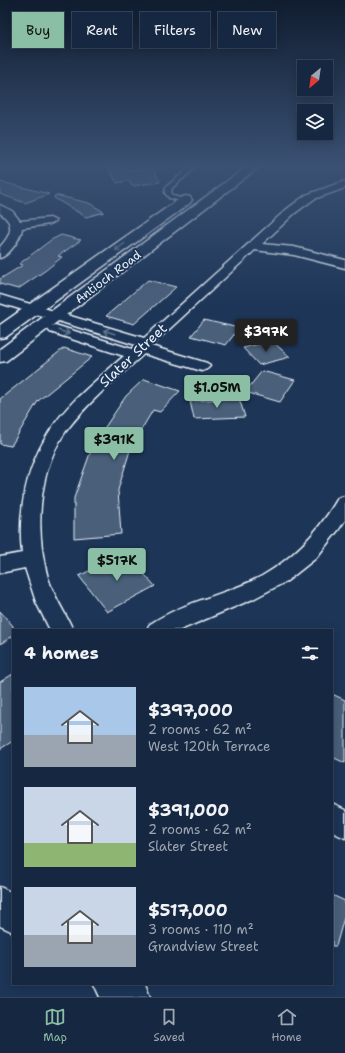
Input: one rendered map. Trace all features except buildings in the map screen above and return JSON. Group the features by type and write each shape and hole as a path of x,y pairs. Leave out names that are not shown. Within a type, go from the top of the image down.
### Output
{"main road":[{"name":"Antioch Road","path":"0,333 166,214"},
{"name":"Antioch Road","path":"0,357 193,214"},
{"path":"0,905 12,913"},
{"path":"114,985 131,997"}],"street":[{"path":"0,254 15,236 17,231 13,217 8,214"},
{"name":"Slater Street","path":"61,629 45,598 31,544 31,502 38,471 46,451 55,435 81,403 289,214"},
{"path":"16,225 50,221"},
{"path":"253,246 294,251 345,264"},
{"path":"0,299 27,314 202,366"},
{"path":"0,312 27,314"},
{"path":"160,629 184,617 261,586 280,575 308,554 324,537 345,504"},
{"path":"0,565 34,558"},
{"path":"333,818 345,824"}]}
